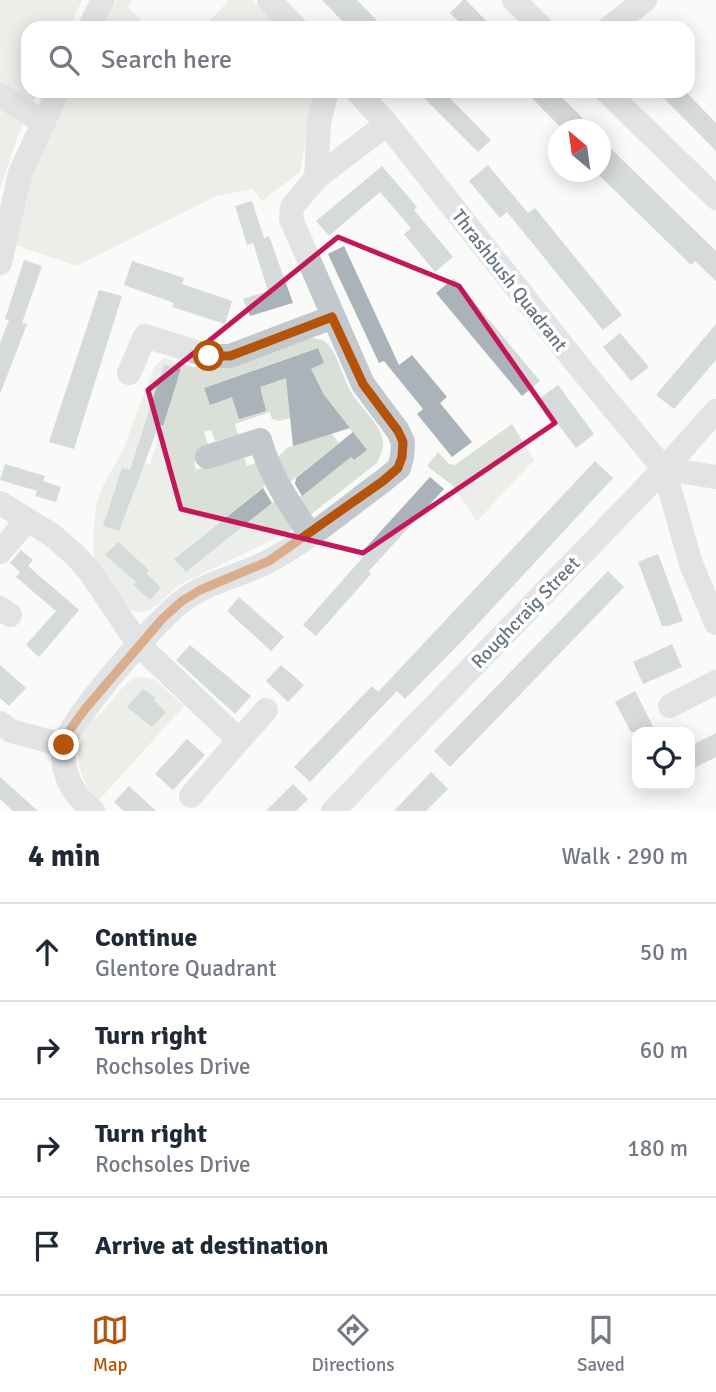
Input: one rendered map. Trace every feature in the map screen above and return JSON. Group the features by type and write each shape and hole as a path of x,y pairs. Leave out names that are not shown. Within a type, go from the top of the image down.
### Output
{"street":[{"path":"92,21 103,0"},
{"path":"269,0 289,21"},
{"path":"514,0 535,21"},
{"path":"618,21 645,0"},
{"path":"0,95 43,122"},
{"path":"0,262 4,228 20,173 55,98"},
{"path":"316,178 320,122 325,98"},
{"name":"Thrashbush Quadrant","path":"363,98 664,469"},
{"path":"613,98 716,198"},
{"path":"93,811 80,800 67,777 64,745 70,730 85,709 139,645 182,601 200,590 269,561 398,468 403,442 398,431 363,384 291,219 292,207 316,178 387,124"},
{"path":"129,373 145,335 209,356 230,356 332,317"},
{"name":"Roughcraig Street","path":"333,811 664,469 716,411"},
{"path":"207,457 260,440 267,464 310,534"},
{"path":"716,477 664,469 691,564 716,623"},
{"path":"0,503 52,535 76,556 90,572 139,645 239,740"},
{"path":"0,552 27,520"},
{"path":"670,706 716,682"},
{"path":"191,796 265,710"},
{"path":"0,723 11,731 64,745"}],"highlighted area":[{"path":"338,237 459,286 555,423 363,553 181,509 148,390"}],"shaded area":[{"path":"0,0 82,0 72,21 21,21 21,98 35,98 17,138 0,190"},
{"path":"117,0 131,0 128,7 141,21 106,21"},
{"path":"229,0 252,0 273,21 210,21"},
{"path":"68,98 314,98 300,172 262,201 253,189 217,196 77,266 12,244 32,171"},
{"path":"303,339 321,340 331,348 351,392 380,431 383,447 377,463 305,519 278,474 276,459 287,448 300,443 291,418 279,421 272,419 270,412 235,424 238,435 215,441 211,430 204,432 208,444 201,447 205,459 194,462 196,470 243,454 247,466 258,462 265,486 278,496 296,528 179,585 149,609 135,612 126,607 94,560 96,506 103,486 123,450 154,367 164,358 193,367 219,367","holes":["317,348 324,363 210,404 204,388","164,364 181,370 150,464 134,461","321,393 367,450 354,460 351,457 297,499 286,485 339,443 308,403","123,468 140,473 119,531 104,526","265,486 276,500 186,572 174,558","118,543 148,569 146,573 161,586 150,599 133,585 136,582 106,556"]},
{"path":"512,424 534,460 477,521 452,485 427,466 438,452 449,464 455,465"},
{"path":"135,677 154,679 184,706 99,800 82,775 79,765 80,744 91,722","holes":["143,689 156,698 154,700 166,712 152,726 128,707"]}],"building":[{"path":"322,0 357,0 377,21 342,21"},
{"path":"466,0 486,21 458,21 450,13"},
{"path":"424,98 450,98 491,140 478,152"},
{"path":"532,98 563,98 583,119 552,119"},
{"path":"664,98 692,98 716,123 716,151"},
{"path":"611,149 716,251 716,281 695,261 691,265 606,182 611,182"},
{"path":"488,165 528,213 535,208 622,315 603,330 507,212 500,218 469,181"},
{"path":"382,166 417,207 414,210 453,257 435,272 404,234 411,228 380,192 329,236 316,221"},
{"path":"252,201 264,238 269,236 293,303 250,316 243,299 268,291 253,243 247,245 235,206"},
{"path":"344,246 399,365 412,355 447,397 440,403 472,442 452,457 417,414 423,409 384,361 379,363 328,254"},
{"path":"24,260 42,266 22,323 27,324 0,394 0,343 9,320 5,319"},
{"path":"132,261 184,278 182,284 232,301 225,324 172,307 174,303 124,285"},
{"path":"454,278 540,381 522,396 436,293"},
{"path":"99,290 122,296 74,449 49,442"},
{"path":"716,324 716,360 674,409 656,395"},
{"path":"620,333 649,367 631,381 603,347"},
{"path":"318,348 324,363 311,369 324,395 350,428 293,446 286,378 260,387 266,411 239,419 232,397 210,405 204,388"},
{"path":"164,364 181,369 163,426 159,425 119,531 103,526 122,468 130,470"},
{"path":"558,385 594,434 576,448 539,399"},
{"path":"353,432 367,450 354,460 351,457 302,496 295,484 296,478"},
{"path":"595,461 613,478 405,699 397,691 310,782 294,767 372,686 378,692"},
{"path":"5,464 45,476 43,481 61,487 56,502 35,496 37,491 0,480"},
{"path":"430,477 444,489 368,572 371,574 316,636 303,625 364,556 361,553"},
{"path":"263,488 272,503 186,572 174,559"},
{"path":"118,542 149,570 146,573 161,587 150,600 133,585 136,582 105,555"},
{"path":"21,550 33,560 28,566 79,610 39,657 26,645 56,611 16,577 20,572 10,563"},
{"path":"658,554 683,621 668,626 662,626 638,562"},
{"path":"608,571 624,587 450,767 434,751"},
{"path":"239,597 284,637 271,651 227,611"},
{"path":"672,644 682,667 643,684 633,662"},
{"path":"190,645 251,696 235,714 176,660"},
{"path":"0,665 26,688 9,706 0,698"},
{"path":"281,665 304,685 288,702 266,681"},
{"path":"143,689 156,698 154,700 166,712 152,727 127,707"},
{"path":"635,691 653,727 632,727 631,732 615,702"},
{"path":"716,733 716,757 695,768 695,744"},
{"path":"187,739 205,755 173,790 155,774"},
{"path":"431,772 448,789 426,811 394,811"},
{"path":"0,777 38,811 13,811 0,799"},
{"path":"293,784 308,799 296,811 266,811"},
{"path":"129,786 156,811 124,811 114,802"}],"route":[{"path":"64,745 70,730 85,709 163,618 182,601 200,590 269,561 398,468 403,442 398,431 363,384 332,317 230,356 209,356"}]}
